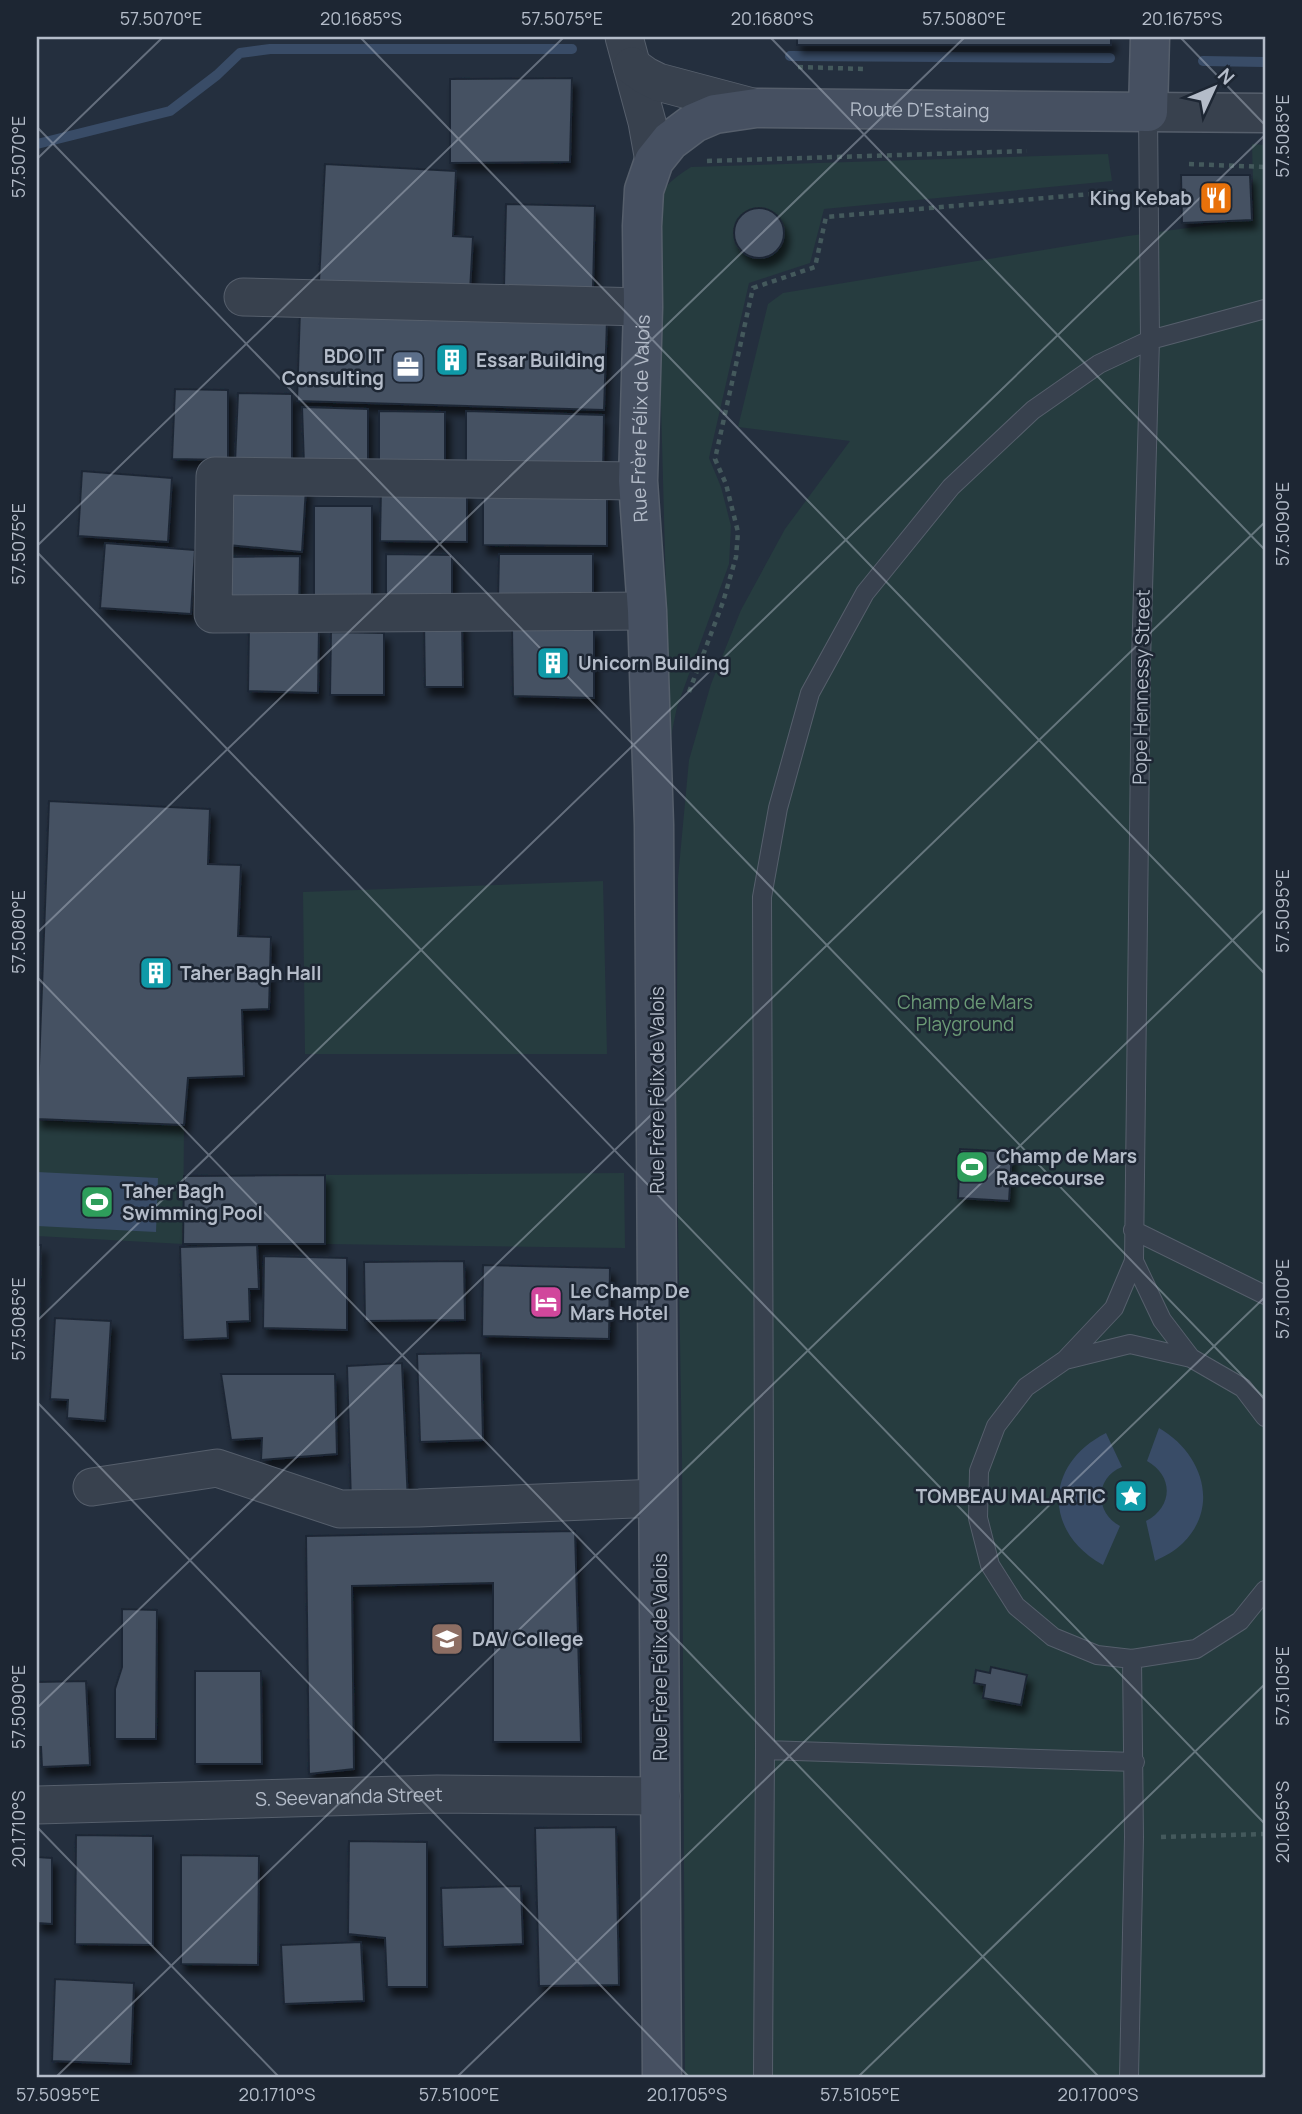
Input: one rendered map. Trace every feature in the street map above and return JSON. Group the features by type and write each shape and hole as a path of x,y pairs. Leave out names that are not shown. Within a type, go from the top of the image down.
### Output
{"main road":[{"path":"1148,112 1150,37"},
{"name":"Route D'Estaing","path":"694,123 716,114 756,108 1148,112"},
{"name":"Rue Frère Félix de Valois","path":"662,2077 654,825 647,611 638,481 643,307 642,226 644,190 654,161 670,141 694,123"}],"street":[{"path":"628,51 658,82 756,108"},
{"path":"628,51 647,122 654,161"},
{"path":"1148,112 1265,113"},
{"path":"243,297 643,307"},
{"path":"638,481 215,476 213,614 647,611"},
{"path":"92,1487 217,1468 340,1508 419,1508 659,1499"},
{"name":"S. Seevananda Street","path":"37,1805 437,1794 661,1796"}],"lane":[{"name":"Pope Hennessy Street","path":"1134,1261 1141,662 1150,340 1148,112"},
{"path":"763,2077 765,1750 762,897 778,808 810,693 865,593 951,487 1033,410 1099,364 1150,340 1265,309"},
{"path":"1133,1230 1265,1295"},
{"path":"1134,1261 1162,1320 1191,1357"},
{"path":"1134,1261 1114,1308 1065,1360 1026,1387 996,1426 979,1471 978,1518 990,1565 1016,1606 1053,1637 1097,1655 1132,1659 1196,1648 1240,1621 1265,1590"},
{"path":"1065,1360 1130,1344 1191,1357 1243,1388 1265,1417"},
{"path":"1129,2077 1135,1762 1132,1659"},
{"path":"765,1750 1135,1762"}],"path":[{"path":"701,162 1030,151"},
{"path":"1189,164 1265,167"},
{"path":"685,703 723,602 736,557 738,532 726,484 715,459 753,288 815,267 826,218 1114,192"},
{"path":"1134,1837 1265,1834"}],"green space":[{"name":"Champ de Mars Racecourse","path":"1252,144 1265,145 1265,2077 685,2077 682,1457 676,1103 678,878 689,760 711,684 741,610 785,529 850,441 738,427 768,304 783,293 1128,236 1254,219"},
{"path":"1108,154 1112,181 824,209 810,263 749,283 709,458 721,487 731,526 729,564 677,707 670,741 656,218 666,187 691,167"},
{"path":"603,881 607,1054 305,1054 303,892"},
{"path":"37,1121 184,1125 183,1244 37,1236"},
{"path":"624,1173 625,1248 325,1244 325,1175"}],"water":[{"name":"Taher Bagh Swimming Pool","path":"37,1172 158,1178 156,1232 37,1226"},
{"path":"1159,1428 1174,1438 1186,1451 1201,1480 1203,1496 1195,1528 1180,1546 1155,1561 1146,1521 1161,1508 1167,1491 1162,1475 1147,1461"},
{"path":"1106,1433 1122,1467 1106,1479 1102,1487 1102,1505 1112,1520 1120,1526 1103,1565 1083,1551 1069,1534 1061,1516 1059,1498 1062,1479 1071,1462 1086,1446"}],"building":[{"path":"797,37 1111,37 1111,45 797,45"},
{"path":"572,78 570,162 450,163 450,79"},
{"path":"325,164 456,171 453,236 473,237 470,291 319,282"},
{"name":"King Kebab","path":"1181,175 1250,175 1252,220 1182,223"},
{"path":"506,204 595,206 593,289 504,287"},
{"path":"759,208 777,215 784,233 777,251 759,258 741,251 734,233 741,215"},
{"name":"Essar Building","path":"300,310 607,320 604,410 297,401"},
{"path":"175,389 228,390 228,460 172,459"},
{"path":"238,393 292,394 292,464 235,463"},
{"path":"302,407 368,409 368,466 304,465"},
{"path":"379,411 445,412 445,467 379,466"},
{"path":"466,411 604,415 603,474 466,472"},
{"path":"82,471 172,478 168,542 78,536"},
{"path":"220,484 306,488 302,552 218,544"},
{"path":"381,488 467,491 467,542 380,541"},
{"path":"483,488 607,488 607,546 483,545"},
{"path":"314,506 372,506 372,602 314,601"},
{"path":"105,543 195,550 191,614 100,608"},
{"path":"386,554 452,555 452,600 386,600"},
{"path":"499,554 593,554 593,600 498,599"},
{"path":"300,556 299,611 224,608 224,557"},
{"path":"424,622 462,622 463,687 425,687"},
{"path":"249,626 319,627 318,693 248,691"},
{"name":"Unicorn Building","path":"512,628 594,629 594,698 513,696"},
{"path":"331,632 384,633 384,695 330,695"},
{"name":"Taher Bagh Hall","path":"49,801 210,809 208,864 241,865 238,936 271,937 269,1009 242,1010 244,1076 188,1078 184,1125 37,1119"},
{"path":"960,1149 1012,1152 1009,1201 958,1198"},
{"path":"325,1175 325,1244 183,1244 184,1176"},
{"path":"37,1245 41,1245 37,1394"},
{"path":"257,1245 259,1289 249,1289 250,1321 227,1322 228,1338 183,1340 180,1247"},
{"path":"264,1256 347,1258 347,1330 263,1328"},
{"path":"464,1261 465,1320 365,1321 364,1262"},
{"name":"Le Champ De Mars Hotel","path":"483,1265 610,1268 609,1339 482,1336"},
{"path":"55,1318 111,1321 105,1421 67,1418 68,1400 50,1399"},
{"path":"481,1353 483,1440 420,1442 417,1354"},
{"path":"402,1363 408,1504 351,1502 347,1366"},
{"path":"221,1374 335,1374 337,1454 261,1460 262,1438 231,1440"},
{"path":"575,1531 581,1742 493,1742 493,1583 352,1586 354,1769 309,1774 306,1536"},
{"path":"122,1609 157,1610 156,1739 115,1739 115,1689 122,1667"},
{"path":"991,1667 1027,1675 1021,1705 983,1698 985,1685 974,1683 976,1670 990,1673"},
{"path":"195,1671 261,1671 262,1764 195,1764"},
{"path":"86,1681 90,1765 42,1767 41,1747 37,1747 37,1682"},
{"path":"616,1827 619,1985 539,1986 535,1828"},
{"path":"76,1835 153,1836 153,1945 75,1944"},
{"path":"349,1841 427,1842 427,1987 387,1987 385,1938 348,1934"},
{"path":"181,1855 259,1856 258,1965 181,1964"},
{"path":"37,1857 52,1858 52,1924 37,1923"},
{"path":"521,1886 523,1944 443,1947 441,1888"},
{"path":"361,1942 364,2001 284,2004 281,1945"},
{"path":"55,1979 134,1983 131,2064 52,2061"}],"waterway":[{"path":"37,144 170,111 217,75 240,53 270,49 572,49"},
{"path":"790,56 1110,58"},
{"path":"1203,61 1265,62"}],"place":[{"name":"King Kebab","path":"1216,198"},
{"name":"Essar Building","path":"452,360"},
{"name":"BDO IT Consulting","path":"408,367"},
{"name":"Unicorn Building","path":"553,663"},
{"name":"Taher Bagh Hall","path":"156,973"},
{"name":"Champ de Mars Racecourse","path":"972,1167"},
{"name":"Taher Bagh Swimming Pool","path":"97,1202"},
{"name":"Le Champ De Mars Hotel","path":"546,1302"},
{"name":"TOMBEAU MALARTIC","path":"1131,1496"},
{"name":"DAV College","path":"447,1639"}],"park label":[{"name":"Champ de Mars Playground","path":"965,1013"}]}
